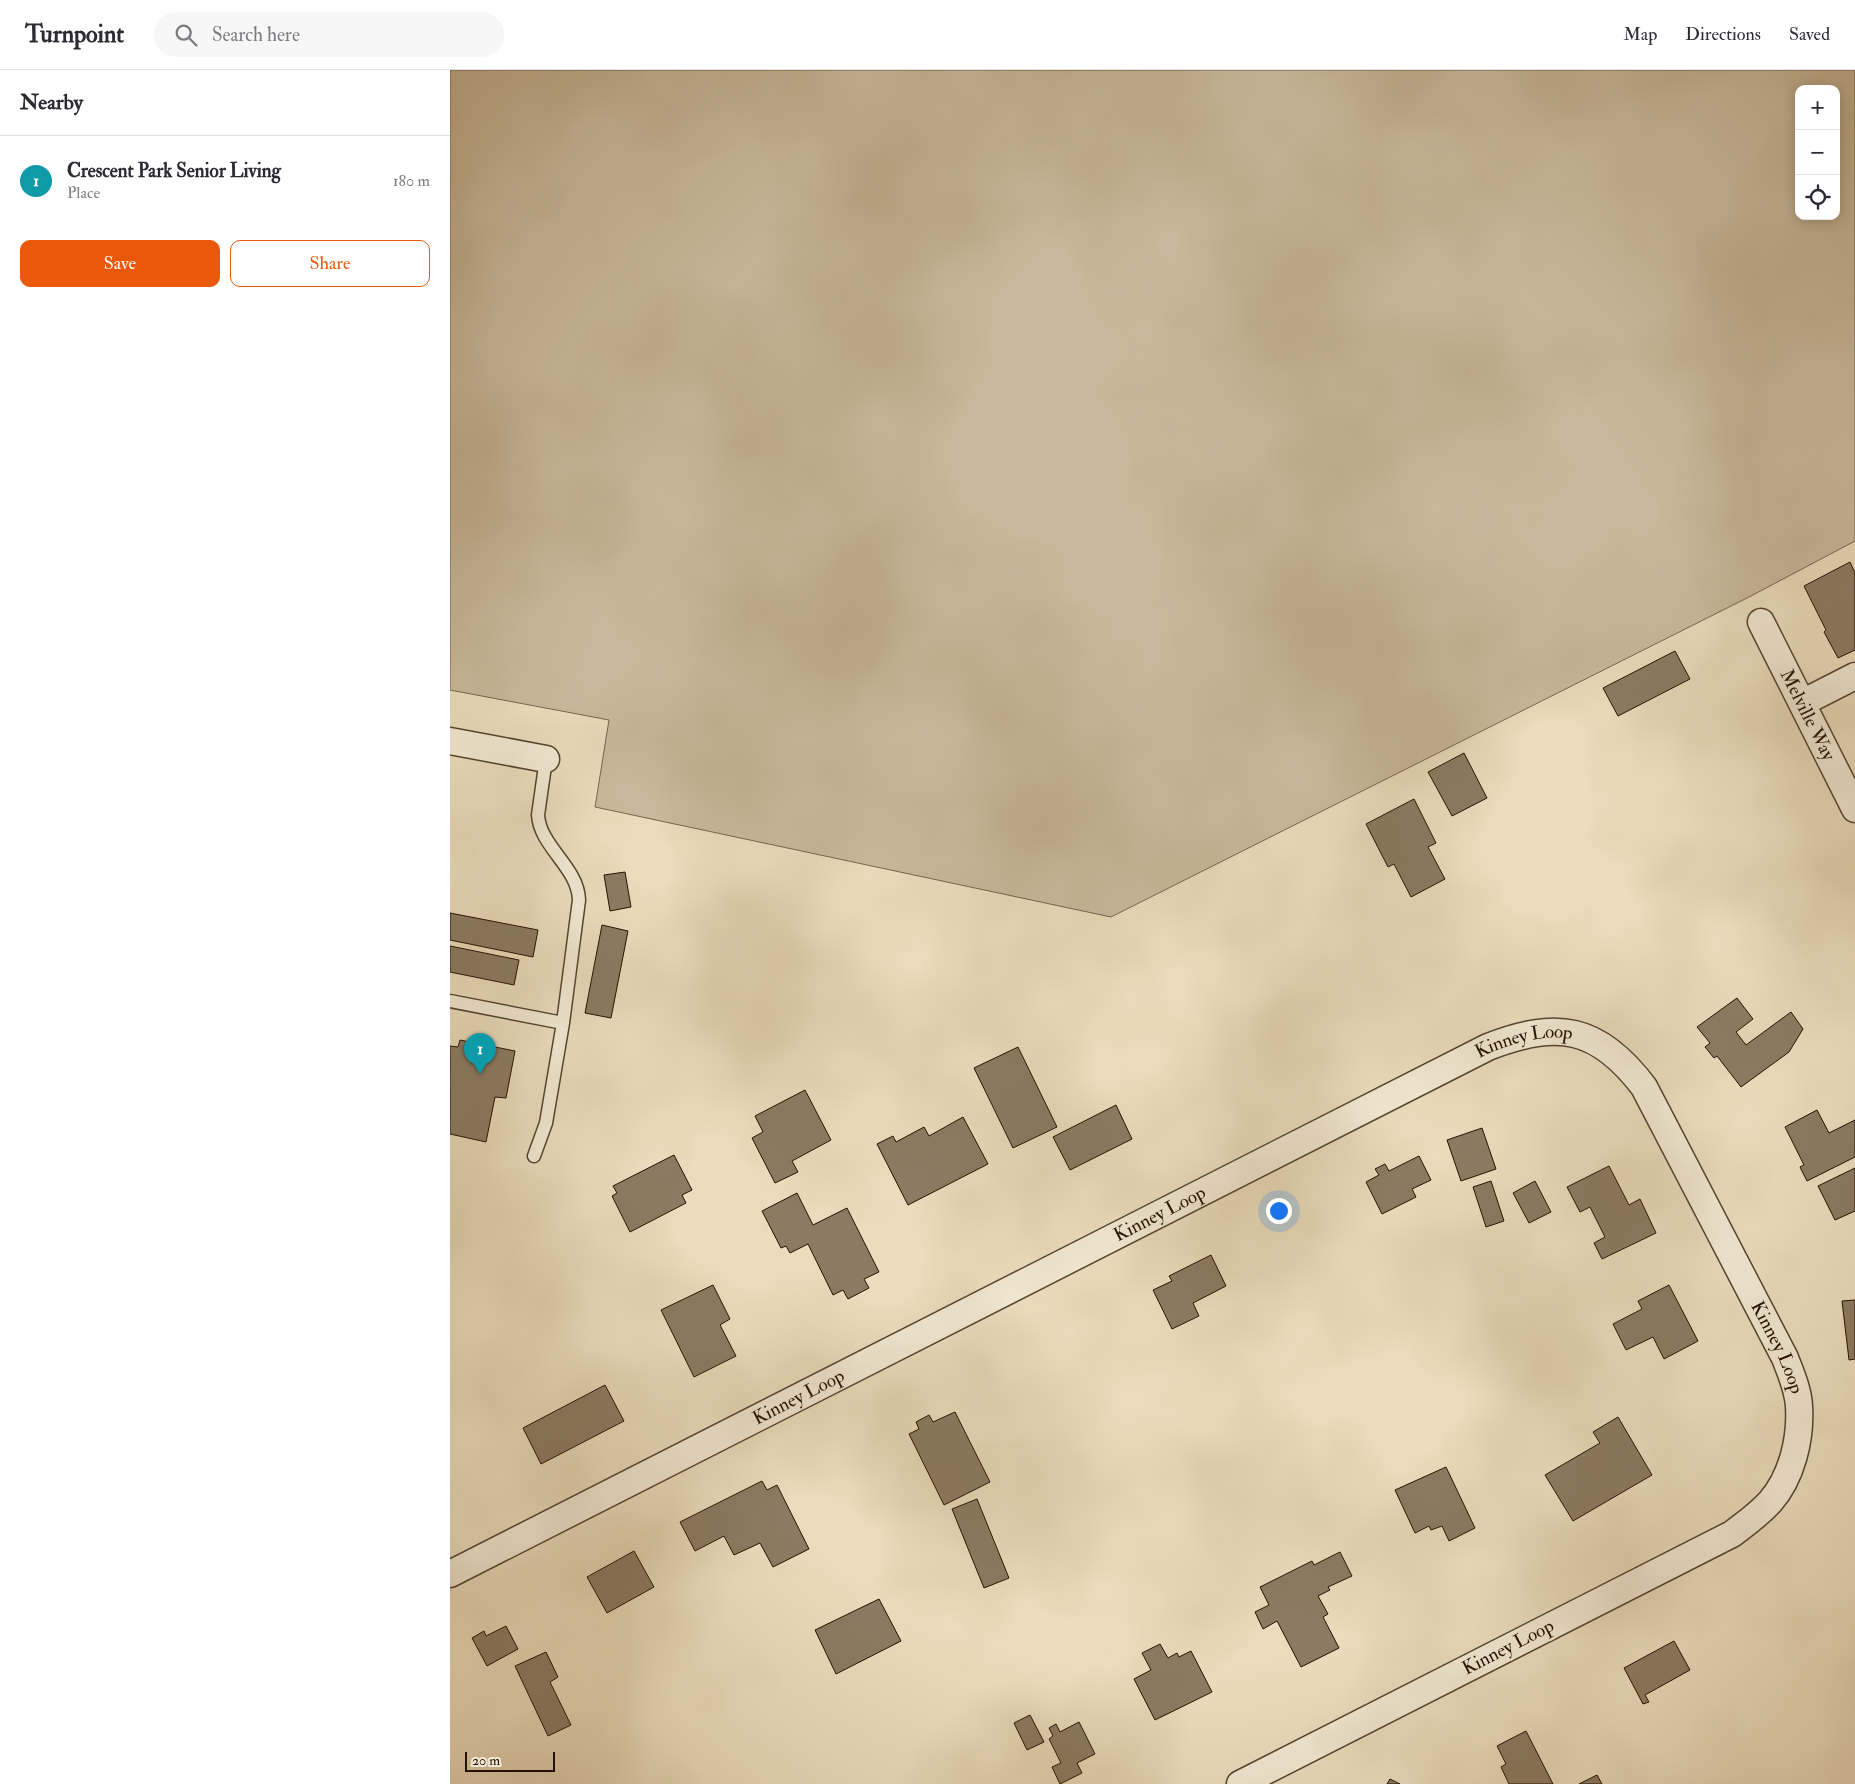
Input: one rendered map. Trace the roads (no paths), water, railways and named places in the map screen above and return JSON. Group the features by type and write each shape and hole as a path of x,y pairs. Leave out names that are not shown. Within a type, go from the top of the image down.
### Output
{"street":[{"name":"Melville Way","path":"1761,622 1855,809"},
{"path":"1802,703 1855,676"},
{"path":"450,741 546,759"},
{"name":"Kinney Loop","path":"450,1574 1488,1047 1526,1034 1565,1031 1584,1036 1601,1045 1617,1057 1644,1086 1784,1358 1794,1382 1799,1405 1792,1464 1784,1482 1771,1501 1754,1518 1732,1534 1240,1784"}],"lane":[{"path":"534,1156 546,1122 563,1022 578,893 565,865 545,836 538,822 546,759"},
{"path":"450,1001 563,1022"}],"place":[{"name":"Crescent Park Senior Living","path":"480,1074"}]}
